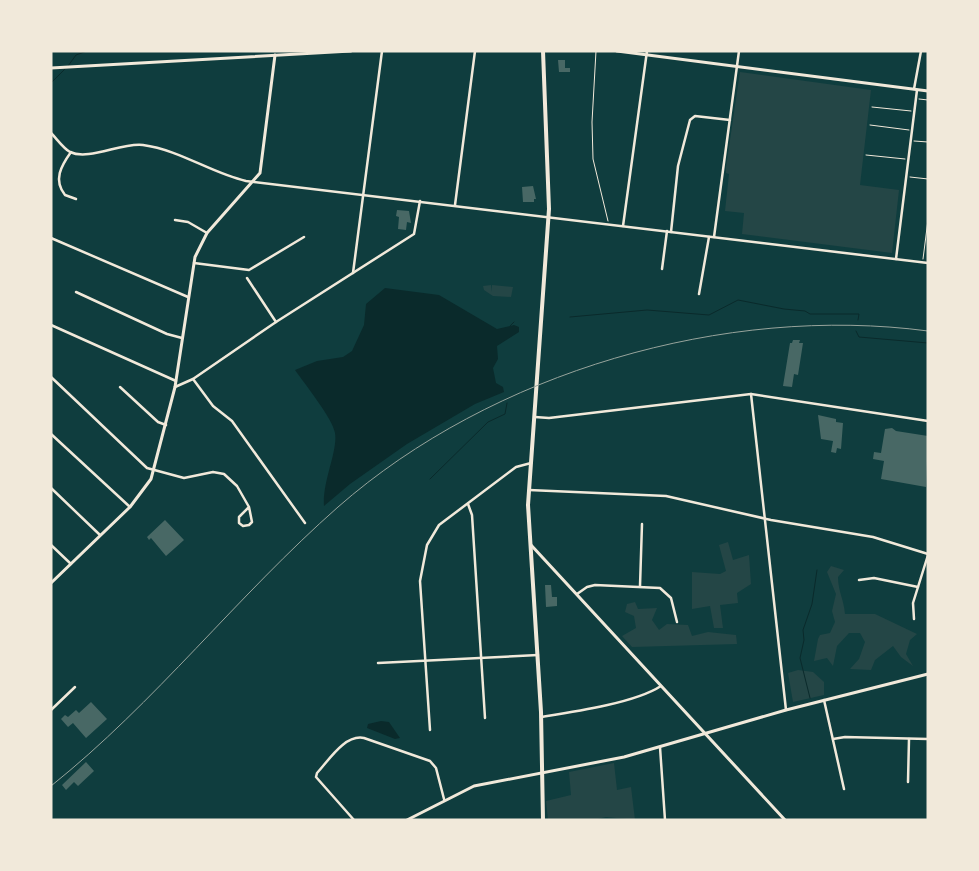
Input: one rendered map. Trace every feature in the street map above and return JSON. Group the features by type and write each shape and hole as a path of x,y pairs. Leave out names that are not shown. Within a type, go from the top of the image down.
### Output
{"main road":[{"path":"543,51 549,217 528,490 541,717 543,820"}],"street":[{"path":"51,68 351,51"},
{"path":"353,273 382,51"},
{"path":"455,205 475,51"},
{"path":"617,51 647,53 928,91"},
{"path":"714,237 739,51"},
{"path":"896,259 921,51"},
{"path":"623,226 647,53"},
{"path":"51,583 130,507 145,490 154,471 175,387 194,263 207,233 254,182 261,170 275,55"},
{"path":"671,232 678,166 683,139 690,120 695,116 730,120"},
{"path":"51,133 71,152 84,154 127,145 144,145 193,160 242,180 254,182 928,263"},
{"path":"71,152 60,169 58,183 65,195 76,199"},
{"path":"175,387 193,379 276,322 416,233 420,201"},
{"path":"175,220 188,222 207,233"},
{"path":"662,269 667,231"},
{"path":"699,294 709,236"},
{"path":"194,263 249,270 304,237"},
{"path":"51,238 188,297"},
{"path":"247,278 276,322"},
{"path":"76,292 169,335 182,338"},
{"path":"51,325 176,381"},
{"path":"51,377 147,468 186,478 213,472 224,474 237,486 249,507 252,522 244,526 239,523 239,518 249,507"},
{"path":"193,379 213,406 234,423 305,523"},
{"path":"120,387 158,422 166,424"},
{"path":"751,394 786,710"},
{"path":"534,417 549,418 751,394 928,421"},
{"path":"51,434 130,507"},
{"path":"430,730 420,576 427,545 438,526 516,467 530,463"},
{"path":"51,488 100,535"},
{"path":"528,490 662,495 766,519 855,534 928,554 912,609 914,619"},
{"path":"468,504 472,515 485,718"},
{"path":"640,586 642,524"},
{"path":"531,544 785,820"},
{"path":"51,545 71,564"},
{"path":"859,580 874,578 918,587"},
{"path":"577,594 592,585 658,587 667,592 672,600 677,622"},
{"path":"378,663 538,655"},
{"path":"407,820 444,799 474,786 620,758 786,710 928,674"},
{"path":"51,710 76,686"},
{"path":"541,717 633,698 649,693 661,686"},
{"path":"824,700 844,789"},
{"path":"354,820 318,781 316,776 347,741 361,737 430,761 436,768 444,799"},
{"path":"833,739 843,737 928,739"},
{"path":"908,782 909,739"},
{"path":"660,746 665,820"}],"path":[{"path":"596,51 592,141 596,176 607,210 608,224"},
{"path":"916,98 928,100"},
{"path":"872,107 914,111"},
{"path":"870,126 912,131"},
{"path":"911,140 928,142"},
{"path":"866,155 908,160"},
{"path":"906,177 928,180"},
{"path":"923,262 928,220"}],"shaded area":[{"path":"740,72 871,90 860,185 899,190 892,253 742,234 744,213 725,211 729,174 726,173 726,167"},
{"path":"491,285 491,292 492,285 513,287 511,297 493,296 484,290 483,286"},
{"path":"385,288 439,295 497,329 514,325 519,327 519,332 497,346 498,359 493,368 496,383 503,387 504,392 475,404 407,444 350,484 324,506 325,487 334,449 335,433 324,410 295,370 317,361 343,357 352,351 364,325 366,304"},
{"path":"728,542 733,560 749,555 751,584 737,593 738,603 720,605 723,628 714,628 710,606 692,609 692,572 720,574 726,571 719,545"},
{"path":"831,566 844,570 838,577 845,614 875,614 917,634 910,640 906,654 913,666 901,657 893,646 875,660 871,670 850,669 859,659 865,642 860,633 849,633 837,646 833,666 827,658 814,661 820,635 830,633 835,622 832,611 836,594 827,572"},
{"path":"635,602 638,609 657,608 652,620 659,630 667,624 688,625 692,636 708,632 736,635 737,644 632,647 622,636 636,628 634,616 625,612 627,604"},
{"path":"798,670 813,672 824,682 824,695 793,702 788,673"},
{"path":"381,721 389,722 400,738 395,739 367,728 368,724"},
{"path":"614,763 617,790 631,787 635,820 606,817 594,820 548,820 546,801 571,795 569,772"}],"building":[{"path":"558,60 565,60 565,68 570,68 570,72 559,72"},
{"path":"533,186 536,199 534,199 534,202 523,202 522,187"},
{"path":"397,210 409,211 411,223 407,222 406,230 398,229 399,217 396,216"},
{"path":"793,340 800,340 799,343 803,343 798,375 794,374 792,387 783,386 790,343"},
{"path":"818,415 836,419 836,422 843,423 841,449 837,448 836,453 831,452 833,441 821,439"},
{"path":"892,428 896,431 928,436 926,487 881,479 884,461 873,459 874,452 881,453 885,429"},
{"path":"165,520 184,540 166,556 151,538 149,540 147,537"},
{"path":"545,585 551,585 552,597 557,597 557,606 546,607"},
{"path":"91,702 107,719 86,738 73,723 68,727 61,719 65,715 68,717 76,710 79,713"},
{"path":"86,762 94,771 78,786 74,782 66,790 62,785"}],"waterway":[{"path":"68,66 76,55 87,51"},
{"path":"51,83 65,69"},
{"path":"570,317 647,310 709,315 738,300 805,311 810,314 859,314 858,320"},
{"path":"510,326 514,322"},
{"path":"856,331 859,337 928,343"},
{"path":"430,479 488,422 505,414 507,403"},
{"path":"810,698 800,658 804,640 803,630 812,604 817,570"}],"railway":[{"path":"51,786 126,720 266,576 338,507 399,460 467,419 539,385 615,358 693,339 772,328 851,325 928,331"}]}
